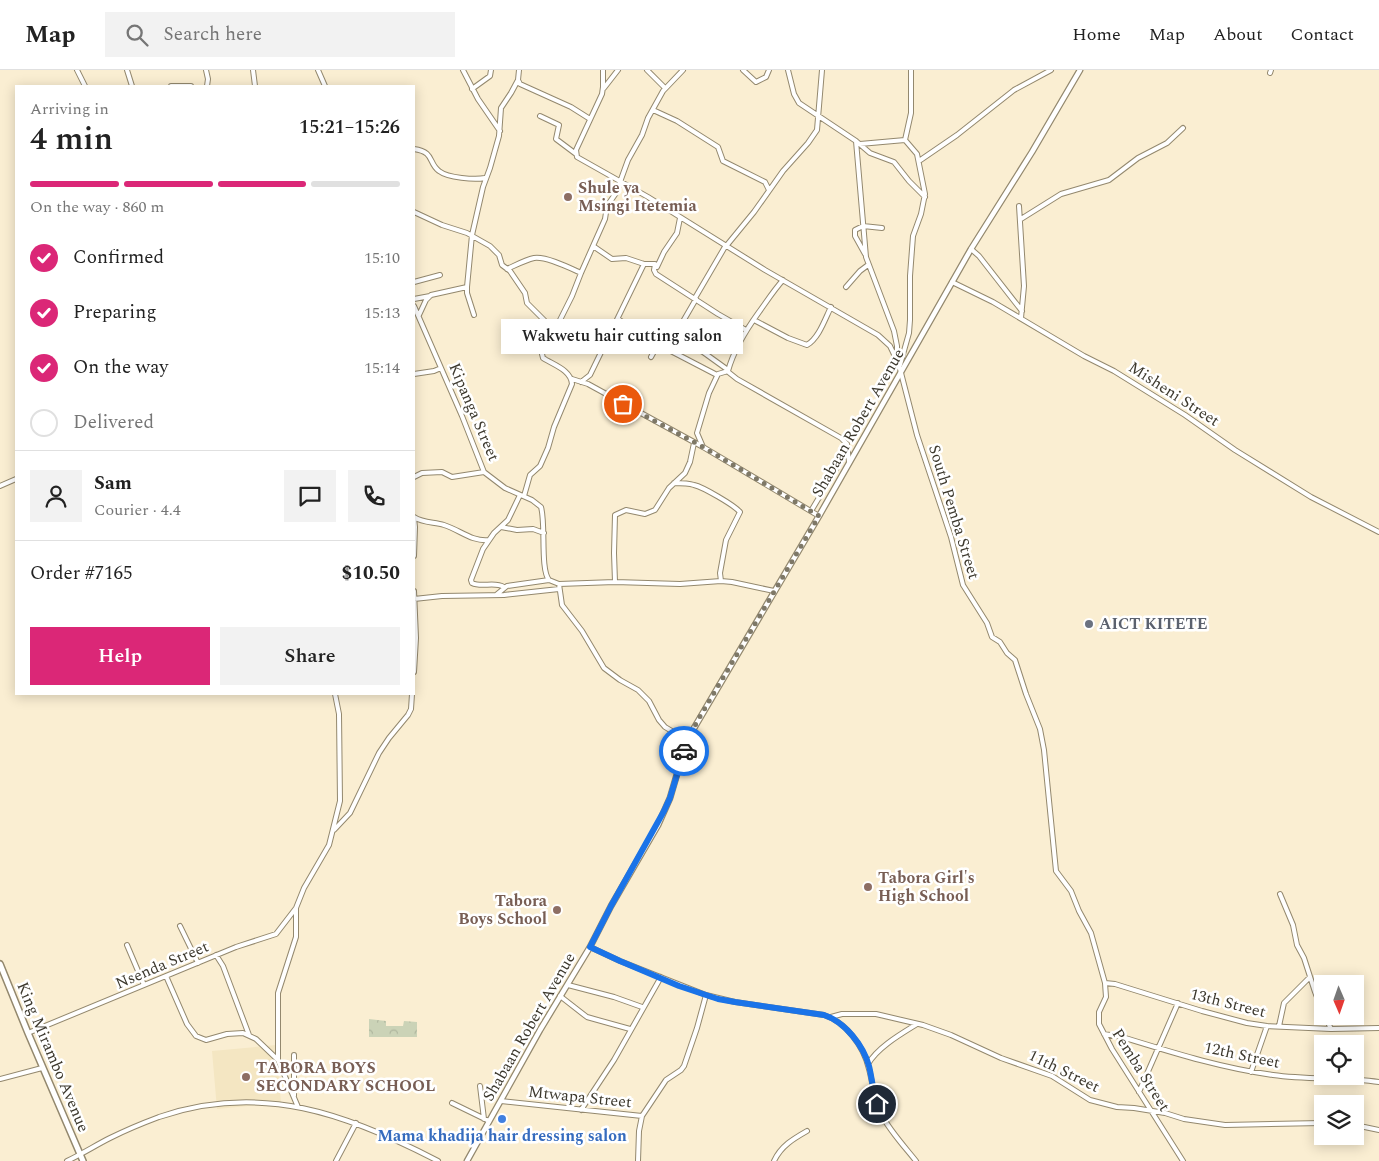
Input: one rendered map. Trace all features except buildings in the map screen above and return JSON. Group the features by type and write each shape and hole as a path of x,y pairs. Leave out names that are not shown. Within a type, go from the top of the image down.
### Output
{"main road":[{"name":"King Mirambo Avenue","path":"0,964 42,1068 83,1161"}],"street":[{"path":"77,70 84,85"},
{"path":"127,70 132,85"},
{"path":"206,70 207,85"},
{"path":"253,70 255,85"},
{"path":"318,70 325,85"},
{"path":"463,70 472,89 500,131"},
{"path":"472,89 490,76 491,70"},
{"path":"474,315 467,293 472,235 500,131 499,117 501,108 518,80 519,70"},
{"path":"603,70 603,90"},
{"path":"576,154 584,131 603,90 618,70"},
{"path":"647,70 665,88"},
{"path":"683,70 665,88 653,110 619,181 614,196 607,206 605,219 580,273 572,296 545,345 543,358 554,363 572,378 588,384 703,447 819,516"},
{"path":"742,70 756,82 766,77 769,70"},
{"path":"717,375 668,350 667,346 727,245 783,170 815,132 822,70"},
{"path":"899,365 909,333 913,236 925,197 919,161 914,149 905,140 911,113 910,70"},
{"path":"919,161 957,135 1014,90 1052,70"},
{"name":"Shabaan Robert Avenue","path":"467,1161 560,996 590,947 664,811 670,798 687,740 819,516 971,249 1032,152 1080,70"},
{"path":"788,71 796,100 875,156 894,162 925,197"},
{"path":"518,80 520,84 590,119"},
{"path":"653,110 718,147 724,161 766,182 769,190"},
{"path":"540,116 559,125 556,139 576,154 727,245 764,270 831,307 886,341 893,350 897,360"},
{"path":"1021,220 1061,194 1110,180 1138,158 1167,143 1183,128"},
{"path":"858,143 905,140"},
{"path":"858,143 866,257 894,331 897,360"},
{"path":"415,149 428,155 436,169 444,174 465,178 486,178"},
{"path":"1019,206 1024,286 1021,318"},
{"path":"415,212 442,225 472,235 496,252 502,265 524,293 527,303 551,329 551,336"},
{"path":"654,272 664,252 677,233 680,218"},
{"path":"866,257 854,233 856,228 863,226 882,228"},
{"path":"593,246 612,259 626,258 644,264 655,264 654,272"},
{"path":"971,249 979,256 1022,311"},
{"path":"507,269 537,258 567,266 580,273"},
{"path":"581,382 590,375 644,264"},
{"path":"846,287 868,265"},
{"path":"654,272 746,330"},
{"path":"415,282 440,275"},
{"path":"728,371 746,330 775,288 783,280"},
{"name":"Misheni Street","path":"952,282 1021,318 1160,399 1235,450 1311,497 1379,532"},
{"path":"415,299 467,287"},
{"path":"419,315 430,296"},
{"path":"754,320 788,338 808,345 818,334 831,307"},
{"name":"Kipanga Street","path":"415,308 484,472 505,488 536,502 541,507 545,571 549,580"},
{"path":"618,319 634,330 645,333 656,341 651,357"},
{"path":"673,336 703,352 744,383 841,438 845,441 848,449 849,462"},
{"name":"South Pemba Street","path":"897,360 917,435 951,536 963,585 985,620 992,637 1000,642 1007,653 1015,660 1040,730 1045,759"},
{"path":"415,374 441,368"},
{"path":"703,447 697,432 708,392 717,375 728,371"},
{"path":"504,587 500,584 477,585 471,582 483,549 508,520 522,495 530,475 540,466 554,427 572,387 572,378"},
{"path":"616,582 614,553 615,515 626,510 645,514 652,512 674,483 684,475 694,443"},
{"path":"811,511 848,449"},
{"path":"415,476 419,474 442,472 452,477 484,472"},
{"path":"0,486 15,479"},
{"path":"674,483 699,487 740,512 726,540 720,573 721,581"},
{"path":"415,518 422,521 445,525 478,540 489,540"},
{"path":"501,527 544,533"},
{"path":"478,540 483,549"},
{"path":"496,595 504,587 549,580 559,584 616,582 680,584 721,581 745,584 774,591"},
{"path":"559,584 562,605 582,631 604,668 615,677 638,690 649,701 665,727 687,740"},
{"path":"415,599 559,590"},
{"path":"415,624 415,660"},
{"path":"278,1060 278,994 296,937 296,908 304,888 327,849 334,831 340,796 339,714 335,695"},
{"path":"334,831 350,813 388,738 408,715 411,709 412,695"},
{"name":"Pemba Street","path":"1045,759 1056,871 1071,891 1078,911 1091,933 1105,983 1106,997 1098,1019 1104,1034 1183,1161"},
{"path":"1280,894 1314,988"},
{"name":"Nsenda Street","path":"28,1033 259,938 276,934 296,908"},
{"path":"180,926 198,963"},
{"path":"127,945 144,985"},
{"path":"590,947 706,995 735,1002 808,1012 831,1017 842,1024 865,1056 874,1095 881,1114 916,1161"},
{"path":"216,956 223,966 249,1035"},
{"path":"166,976 187,1024 196,1036 206,1040 236,1033 249,1035 278,1060 298,1108"},
{"path":"581,1110 600,1083 660,977"},
{"path":"1279,1026 1284,1003 1310,977"},
{"name":"13th Street","path":"1105,983 1115,984 1229,1019 1267,1026 1331,1029 1379,1028"},
{"path":"568,985 614,997 642,1007"},
{"path":"642,1116 666,1080 684,1066 706,995"},
{"path":"560,996 587,1016 630,1029"},
{"path":"1139,1092 1178,1003"},
{"name":"11th Street","path":"831,1017 842,1014 876,1014 917,1024 951,1035 1001,1058 1052,1076 1090,1100 1117,1107 1165,1113 1184,1119 1225,1125 1314,1123"},
{"path":"868,1064 872,1056 917,1024"},
{"path":"1329,1025 1331,1029"},
{"path":"1251,1072 1267,1026"},
{"name":"12th Street","path":"1104,1034 1122,1036 1228,1068 1275,1076 1346,1078 1379,1082"},
{"path":"294,1055 294,1098"},
{"path":"0,1079 42,1068"},
{"path":"480,1086 484,1119"},
{"name":"Mtwapa Street","path":"501,1101 642,1116 638,1131 638,1161"},
{"path":"67,1161 130,1129 170,1114 196,1107 237,1102 264,1102 298,1108 356,1123 390,1136 438,1161"},
{"path":"452,1103 489,1121"},
{"path":"336,1161 356,1123"},
{"path":"1364,1127 1379,1130"},
{"path":"774,1161 777,1153 783,1147 807,1131"}],"shaded area":[{"name":"TABORA BOYS SECONDARY SCHOOL","path":"276,1045 281,1103 217,1109 212,1051"}],"green space":[{"path":"369,1019 386,1021 386,1026 403,1026 404,1021 417,1022 417,1037 369,1037"}],"way so far":[{"path":"623,404 703,447 819,516 698,720 687,740 684,751"}],"place":[{"name":"Shule ya Msingi Itetemia","path":"568,197"},
{"name":"Wakwetu hair cutting salon","path":"623,404"},
{"name":"AICT KITETE","path":"1089,624"},
{"name":"Tabora Girl's High School","path":"868,887"},
{"name":"Tabora Boys School","path":"557,910"},
{"name":"TABORA BOYS SECONDARY SCHOOL","path":"246,1077"},
{"name":"Mama khadija hair dressing salon","path":"502,1119"}],"route":[{"path":"684,751 670,798 658,825 611,906 590,947 679,986 718,999 808,1012 837,1020 857,1042 865,1056 877,1104"}]}
